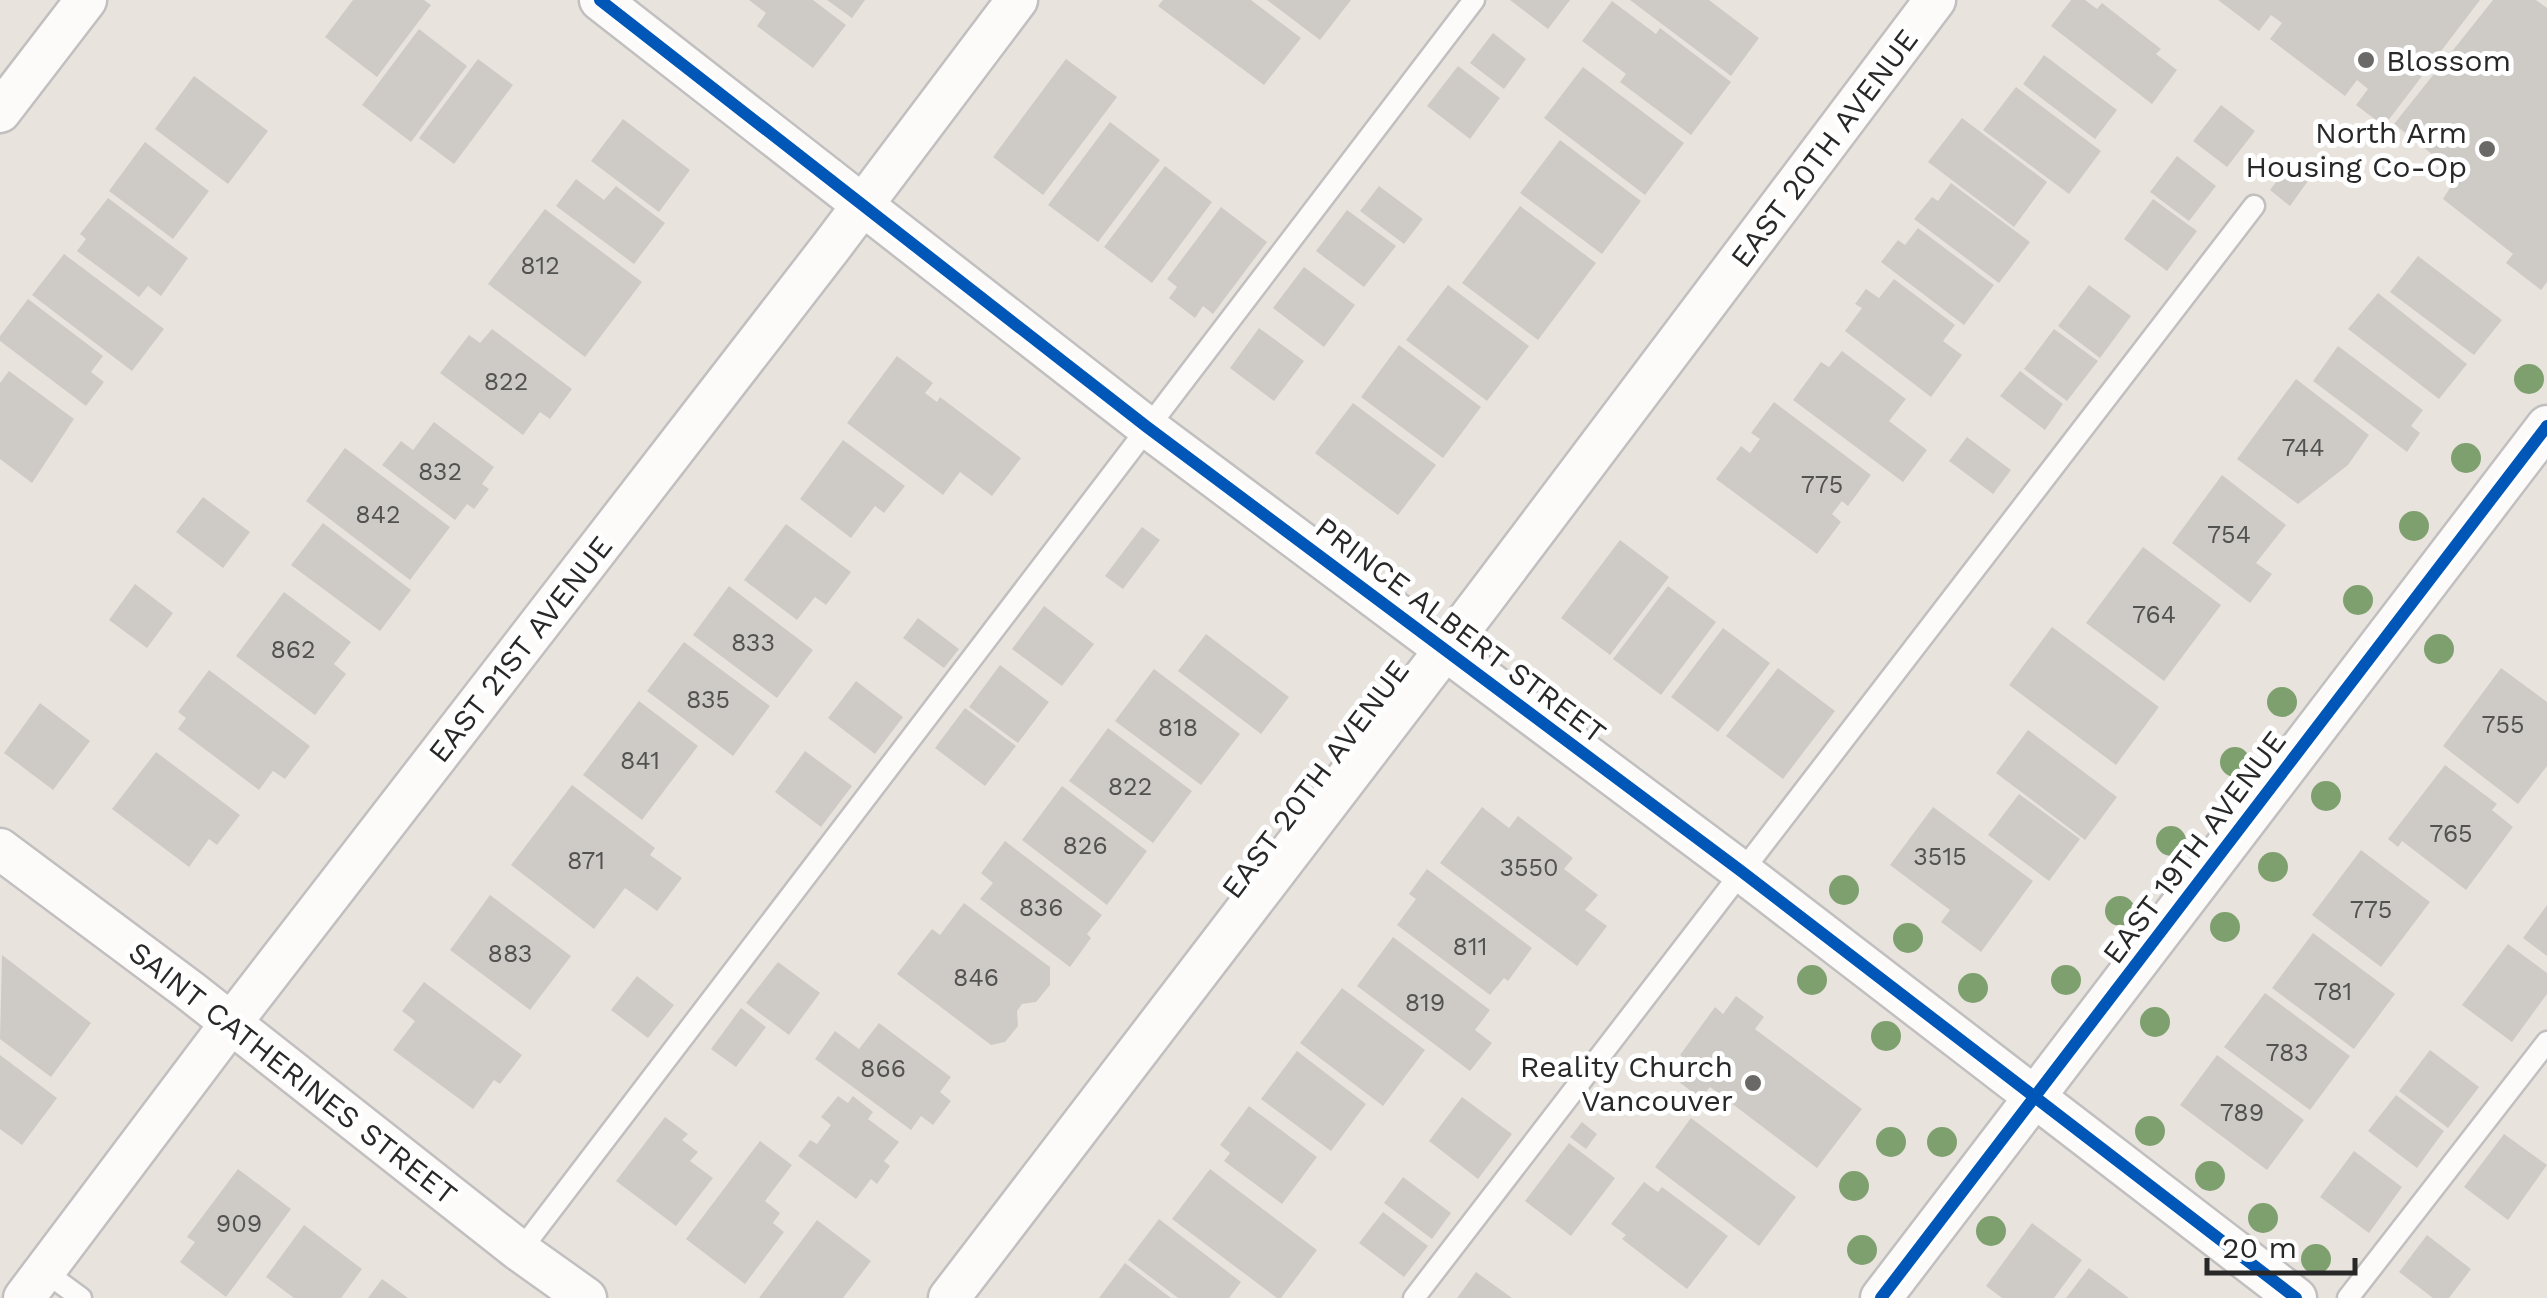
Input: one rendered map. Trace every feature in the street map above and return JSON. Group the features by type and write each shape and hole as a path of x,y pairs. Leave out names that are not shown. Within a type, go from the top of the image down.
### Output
{"street":[{"path":"0,112 86,0"},
{"name":"PRINCE ALBERT STREET","path":"600,0 1147,427 1741,871 2296,1298"},
{"name":"EAST 21ST AVENUE","path":"34,1285 231,1022 1017,0"},
{"name":"EAST 20TH AVENUE","path":"949,1298 1935,0"},
{"name":"EAST 19TH AVENUE","path":"1881,1298 2547,426"},
{"name":"SAINT CATHERINES STREET","path":"0,848 586,1298"}],"lane":[{"path":"520,1250 1474,0"},
{"path":"1414,1298 2254,206"},
{"path":"2348,1298 2547,1042"},
{"path":"34,1285 81,1298"}],"building":[{"path":"353,0 424,0 431,5 377,77 325,37"},
{"path":"749,0 813,0 846,25 813,68 757,26 766,13"},
{"path":"827,0 865,0 852,18"},
{"path":"1163,0 1251,0 1301,38 1264,85 1158,6"},
{"path":"1267,0 1351,0 1320,40"},
{"path":"1510,0 1570,0 1548,29"},
{"path":"1630,0 1709,0 1759,38 1731,76"},
{"path":"2071,0 2085,0 2097,9 2102,3 2161,49 2156,54 2177,70 2152,104 2051,26"},
{"name":"Blossom","path":"2218,0 2480,0 2384,126 2356,105 2368,89 2357,80 2345,96 2270,39 2282,23 2271,15 2259,31"},
{"name":"North Arm Housing Co-Op","path":"2493,0 2536,0 2547,8 2547,282 2541,290 2506,263 2513,254 2443,199 2458,175 2394,124"},
{"path":"1612,1 1656,34 1660,28 1731,82 1691,135 1620,82 1626,74 1582,41"},
{"path":"419,29 467,66 411,142 362,105"},
{"path":"1493,33 1526,59 1504,89 1470,63"},
{"path":"2044,55 2117,110 2095,139 2023,84"},
{"path":"478,59 513,85 454,164 419,138"},
{"path":"1066,59 1117,97 1043,195 993,157"},
{"path":"1458,66 1500,98 1470,139 1427,106"},
{"path":"1583,67 1684,143 1645,195 1544,118"},
{"path":"194,76 268,131 228,184 155,129"},
{"path":"2016,87 2101,151 2069,194 1983,130"},
{"path":"2221,105 2255,131 2227,167 2193,141"},
{"path":"1962,118 2047,182 2014,227 1928,162"},
{"path":"623,119 690,170 659,212 591,161"},
{"path":"1110,122 1160,160 1098,242 1048,205"},
{"path":"1560,140 1641,201 1602,254 1520,193"},
{"path":"145,142 209,191 173,239 109,191"},
{"path":"2177,156 2216,186 2189,221 2150,192"},
{"path":"1165,166 1212,202 1152,283 1104,247"},
{"path":"2288,166 2308,181 2290,206 2270,190"},
{"path":"576,179 604,200 616,186 665,223 634,264 556,206"},
{"path":"1951,183 2030,242 1999,283 1914,219 1932,197 1938,201"},
{"path":"1379,186 1423,219 1404,244 1360,211"},
{"path":"108,198 188,258 161,296 148,286 139,297 77,251 86,239 80,234"},
{"path":"2153,199 2197,231 2167,271 2124,239"},
{"path":"1520,206 1596,263 1538,340 1462,283"},
{"path":"1221,207 1267,242 1213,314 1203,306 1195,318 1169,298 1177,287 1167,279"},
{"path":"545,209 642,282 585,357 488,284"},
{"path":"1347,210 1396,246 1364,287 1316,251"},
{"path":"1918,228 1994,285 1964,325 1881,262 1898,240 1905,245"},
{"path":"64,254 164,329 132,371 32,295"},
{"path":"2418,256 2502,320 2474,355 2390,292"},
{"path":"1304,267 1355,305 1324,347 1273,308"},
{"path":"1894,279 1955,325 1943,341 1962,355 1931,397 1845,331 1862,308 1855,304 1866,289 1879,298"},
{"path":"1448,285 1529,346 1487,401 1406,340"},
{"path":"2089,285 2131,316 2100,358 2058,326"},
{"path":"2378,293 2467,364 2439,399 2348,329"},
{"path":"28,299 103,356 91,372 104,382 86,406 0,341"},
{"path":"1259,328 1304,361 1274,401 1230,368"},
{"path":"492,329 572,389 550,419 540,412 523,435 440,373 469,335 480,343"},
{"path":"2054,329 2098,361 2067,401 2024,369"},
{"path":"1399,345 1481,407 1443,458 1361,397"},
{"path":"2338,346 2423,410 2411,426 2420,433 2407,452 2313,381"},
{"path":"1842,351 1906,399 1889,421 1927,450 1903,482 1793,400 1821,362 1829,367"},
{"path":"897,356 933,383 925,393 937,402 940,397 1021,458 992,496 960,472 943,495 847,423"},
{"path":"9,371 74,419 32,483 0,459 0,383"},
{"path":"2020,371 2063,404 2045,430 2000,396"},
{"path":"2296,379 2369,435 2348,465 2298,504 2237,459"},
{"path":"1774,402 1871,475 1848,506 1842,501 1832,514 1841,522 1817,554 1716,479 1741,446 1750,453 1760,439 1751,433"},
{"path":"1353,403 1436,465 1398,515 1315,453"},
{"path":"434,422 494,467 482,484 489,489 474,509 467,504 455,520 382,465 401,441 413,450"},
{"path":"1967,437 2011,470 1993,494 1949,461"},
{"path":"843,440 905,486 884,513 875,506 851,538 800,499"},
{"path":"345,448 450,527 410,580 306,501"},
{"path":"2222,475 2286,525 2256,563 2272,574 2250,603 2172,543"},
{"path":"203,497 250,532 223,568 176,532"},
{"path":"323,523 411,590 380,631 291,565"},
{"path":"786,524 851,572 826,605 815,597 797,620 744,580"},
{"path":"1142,527 1160,540 1123,589 1105,576"},
{"path":"1620,540 1669,577 1610,655 1561,618"},
{"path":"2143,547 2221,605 2164,681 2086,623"},
{"path":"135,584 173,613 147,648 109,620"},
{"path":"729,586 813,650 777,698 693,635"},
{"path":"1668,586 1716,622 1661,695 1613,659"},
{"path":"284,592 351,642 334,664 346,674 315,715 236,656"},
{"path":"1044,606 1094,644 1062,686 1012,649"},
{"path":"918,618 959,649 944,668 903,638"},
{"path":"2052,627 2159,707 2116,765 2009,685"},
{"path":"1723,628 1770,663 1718,732 1671,697"},
{"path":"1206,634 1289,697 1261,734 1178,671"},
{"path":"684,642 770,706 733,756 647,691"},
{"path":"1000,665 1049,702 1018,743 969,707"},
{"path":"1778,668 1835,711 1783,779 1726,736"},
{"path":"2501,668 2547,702 2547,766 2518,804 2443,746"},
{"path":"1154,669 1240,734 1201,785 1115,721"},
{"path":"209,670 310,746 285,779 273,771 259,790 178,729 186,718 178,712"},
{"path":"856,681 903,717 875,754 828,718"},
{"path":"639,701 698,746 642,820 583,775"},
{"path":"40,703 90,741 53,790 4,753"},
{"path":"965,708 1016,746 985,786 935,748"},
{"path":"1108,728 1192,791 1153,843 1069,781"},
{"path":"2028,730 2117,797 2085,840 1996,773"},
{"path":"805,751 852,786 821,827 775,792"},
{"path":"156,752 240,815 217,845 209,839 189,867 112,809"},
{"path":"2445,765 2497,804 2492,810 2513,827 2466,890 2402,841 2398,847 2388,839"},
{"path":"572,785 655,848 650,855 682,878 657,911 625,888 594,929 511,865"},
{"path":"1062,786 1147,851 1107,905 1022,840"},
{"path":"2019,794 2080,839 2049,881 1988,835"},
{"path":"1482,807 1509,828 1518,816 1573,858 1564,869 1598,895 1585,910 1607,926 1577,966 1440,863"},
{"path":"1933,807 2033,881 1981,952 1941,922 1950,910 1890,865"},
{"path":"1005,841 1102,915 1070,967 980,899 993,883 981,873"},
{"path":"2361,850 2430,902 2381,967 2312,915"},
{"path":"1427,869 1532,948 1508,981 1504,978 1490,995 1397,925 1416,899 1409,894"},
{"path":"490,895 571,956 530,1010 450,950"},
{"path":"964,903 1050,967 1050,985 1036,1002 1022,1004 1017,1011 1018,1026 1005,1042 991,1045 897,974 932,929 940,935"},
{"path":"2547,905 2547,956 2523,938"},
{"path":"2313,933 2395,994 2354,1049 2272,988"},
{"path":"1393,937 1490,1010 1475,1030 1492,1043 1470,1071 1357,986"},
{"path":"2508,944 2547,973 2547,994 2512,1042 2462,1005"},
{"path":"2,955 91,1023 51,1077 0,1039"},
{"path":"778,962 820,993 789,1035 746,1003"},
{"path":"637,976 674,1005 648,1038 611,1010"},
{"path":"424,982 522,1055 500,1084 494,1080 473,1109 393,1050 415,1021 402,1011"},
{"path":"1342,988 1425,1050 1383,1106 1300,1043"},
{"path":"2265,993 2350,1056 2310,1110 2224,1047"},
{"name":"Reality Church Vancouver","path":"1736,996 1764,1017 1755,1029 1862,1109 1817,1168 1710,1087 1700,1098 1674,1078 1687,1061 1680,1055 1715,1007 1723,1014"},
{"path":"741,1008 766,1027 736,1067 711,1049"},
{"path":"879,1023 951,1077 940,1092 951,1101 933,1125 921,1116 911,1130 815,1059 835,1031 859,1049"},
{"path":"2430,1050 2479,1087 2448,1128 2399,1091"},
{"path":"1297,1051 1366,1104 1331,1151 1261,1099"},
{"path":"0,1055 57,1098 22,1145 0,1129"},
{"path":"2217,1055 2304,1120 2267,1170 2180,1105"},
{"path":"2396,1095 2444,1131 2417,1168 2368,1131"},
{"path":"838,1096 848,1103 853,1096 873,1112 868,1119 899,1142 884,1161 890,1166 877,1184 871,1179 856,1199 798,1156 810,1140 817,1144 831,1125 821,1117"},
{"path":"1462,1097 1512,1134 1478,1179 1429,1141"},
{"path":"1249,1106 1317,1157 1282,1204 1224,1161 1230,1153 1220,1145"},
{"path":"665,1117 688,1134 682,1140 698,1152 690,1161 713,1178 676,1226 616,1181"},
{"path":"1691,1118 1796,1197 1759,1246 1655,1167"},
{"path":"1582,1122 1597,1134 1586,1149 1570,1137"},
{"path":"2504,1134 2547,1165 2508,1220 2464,1187"},
{"path":"760,1141 792,1165 765,1201 780,1213 773,1223 784,1232 745,1284 686,1239"},
{"path":"1569,1143 1615,1178 1571,1236 1525,1201"},
{"path":"2354,1151 2402,1187 2369,1233 2320,1197"},
{"path":"238,1169 291,1209 226,1297 180,1262 195,1242 187,1237"},
{"path":"1210,1169 1317,1250 1281,1298 1172,1219"},
{"path":"1403,1177 1451,1213 1432,1239 1384,1203"},
{"path":"1644,1182 1658,1192 1662,1187 1728,1236 1687,1289 1622,1239 1626,1235 1611,1224"},
{"path":"1383,1212 1428,1246 1404,1277 1359,1243"},
{"path":"1159,1219 1241,1282 1229,1298 1178,1298 1128,1260"},
{"path":"817,1220 871,1261 843,1298 759,1298"},
{"path":"2032,1223 2082,1260 2054,1298 2002,1298 1986,1286"},
{"path":"304,1225 362,1269 341,1298 294,1298 266,1277"},
{"path":"2427,1235 2471,1269 2449,1298 2433,1298 2399,1272"},
{"path":"1125,1263 1171,1298 1099,1298"},
{"path":"2089,1268 2129,1298 2066,1298"},
{"path":"1476,1272 1512,1298 1457,1298"},
{"path":"382,1279 408,1298 368,1298"}],"cycle path":[{"path":"600,0 1147,427 1741,871 2296,1298"},
{"path":"1881,1298 2547,426"}],"place":[{"name":"Blossom","path":"2366,60"},
{"name":"North Arm Housing Co-Op","path":"2487,149"},
{"name":"Reality Church Vancouver","path":"1753,1083"}]}
